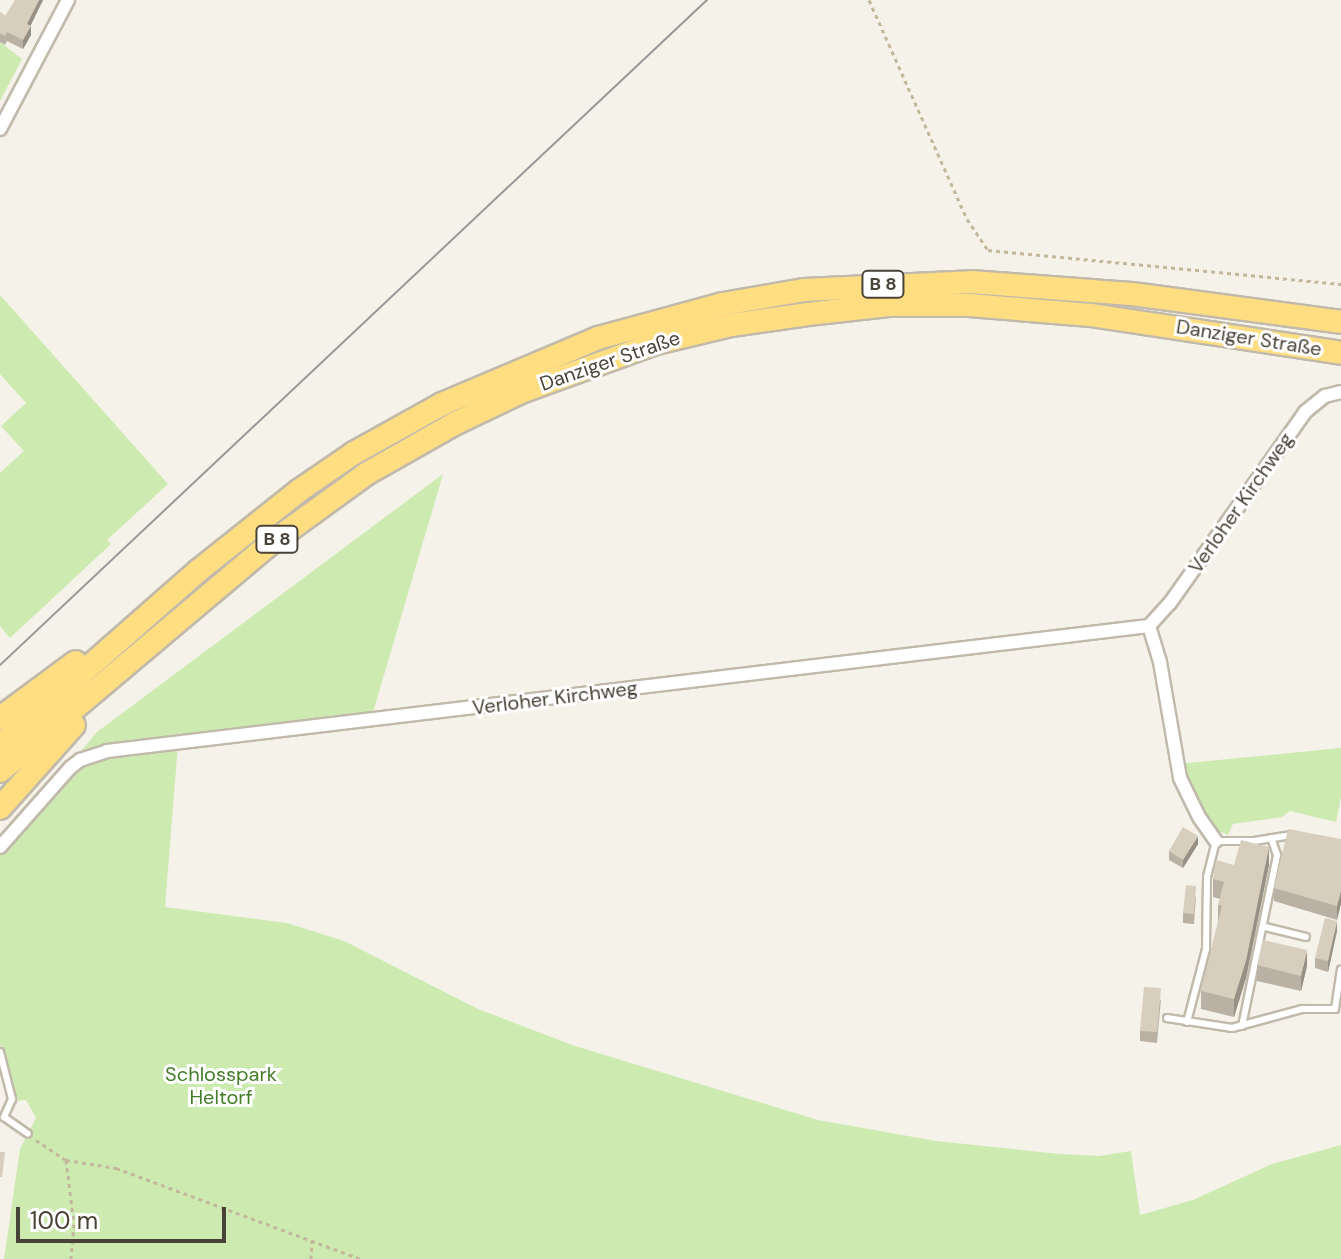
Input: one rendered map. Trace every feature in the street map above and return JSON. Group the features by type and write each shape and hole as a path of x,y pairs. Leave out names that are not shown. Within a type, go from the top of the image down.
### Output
{"highway":[{"name":"Danziger Straße","path":"0,745 157,606 300,490 354,453 442,404 516,369 598,338 723,304 804,290 971,282 1117,292 1341,322"},
{"name":"Danziger Straße","path":"0,771 267,546 366,474 454,424 521,392 656,343 731,325 808,314 888,305 969,305 1091,315 1341,353"},
{"path":"0,718 141,608 157,606"},
{"path":"0,808 64,733 105,695 114,675"}],"street":[{"path":"0,129 68,0"},
{"name":"Verloher Kirchweg","path":"0,847 70,768 80,760 107,751 1149,626 1170,603 1305,412 1325,396 1341,392"},
{"path":"1149,626 1160,662 1180,778 1194,808 1216,841"}],"lane":[{"path":"1187,1022 1206,949 1207,877 1216,841 1308,837"},
{"path":"1242,1026 1265,927 1277,855 1271,838"},
{"path":"1265,927 1306,937"},
{"path":"1167,1018 1211,1027 1242,1026 1302,1009 1335,1009 1341,969"},
{"path":"0,1052 12,1099 4,1117 28,1134"}],"path":[{"path":"869,0 967,219 988,250 1341,284"},
{"path":"28,1134 66,1160 116,1168 361,1259"},
{"path":"66,1160 74,1224 71,1259"},
{"path":"311,1259 312,1241"}],"green space":[{"path":"0,42 22,59 0,101"},
{"path":"0,295 168,484 107,540 111,544 10,638 0,626 0,473 24,451 1,426 26,403 0,374"},
{"path":"443,474 372,716 78,755 97,732"},
{"name":"Schlosspark Heltorf","path":"178,744 165,907 287,923 344,941 478,1009 575,1046 818,1120 936,1141 1060,1154 1099,1156 1131,1151 1140,1215 1193,1200 1272,1164 1341,1145 1341,1259 4,1259 20,1149 36,1118 26,1100 15,1101 0,1045 0,852 58,784 90,758"},
{"path":"1341,748 1341,797 1336,822 1290,811 1282,817 1233,824 1228,835 1208,826 1178,764"}],"building":[{"path":"15,0 39,0 23,40 7,32 5,36 0,33 0,12 5,16"},
{"path":"1183,827 1198,836 1183,860 1169,851"},
{"path":"1288,829 1341,839 1341,890 1337,906 1274,888"},
{"path":"1241,840 1269,847 1246,961 1234,999 1201,991 1222,906 1218,905 1224,882 1213,879 1216,860 1234,865"},
{"path":"1186,885 1196,886 1194,914 1183,913"},
{"path":"1325,918 1337,921 1328,961 1315,958"},
{"path":"1263,940 1307,950 1301,976 1257,965"},
{"path":"1144,987 1161,988 1157,1032 1140,1031"},
{"path":"0,1152 5,1152 2,1177 0,1177"}],"tram line":[{"path":"0,665 707,0"}]}
